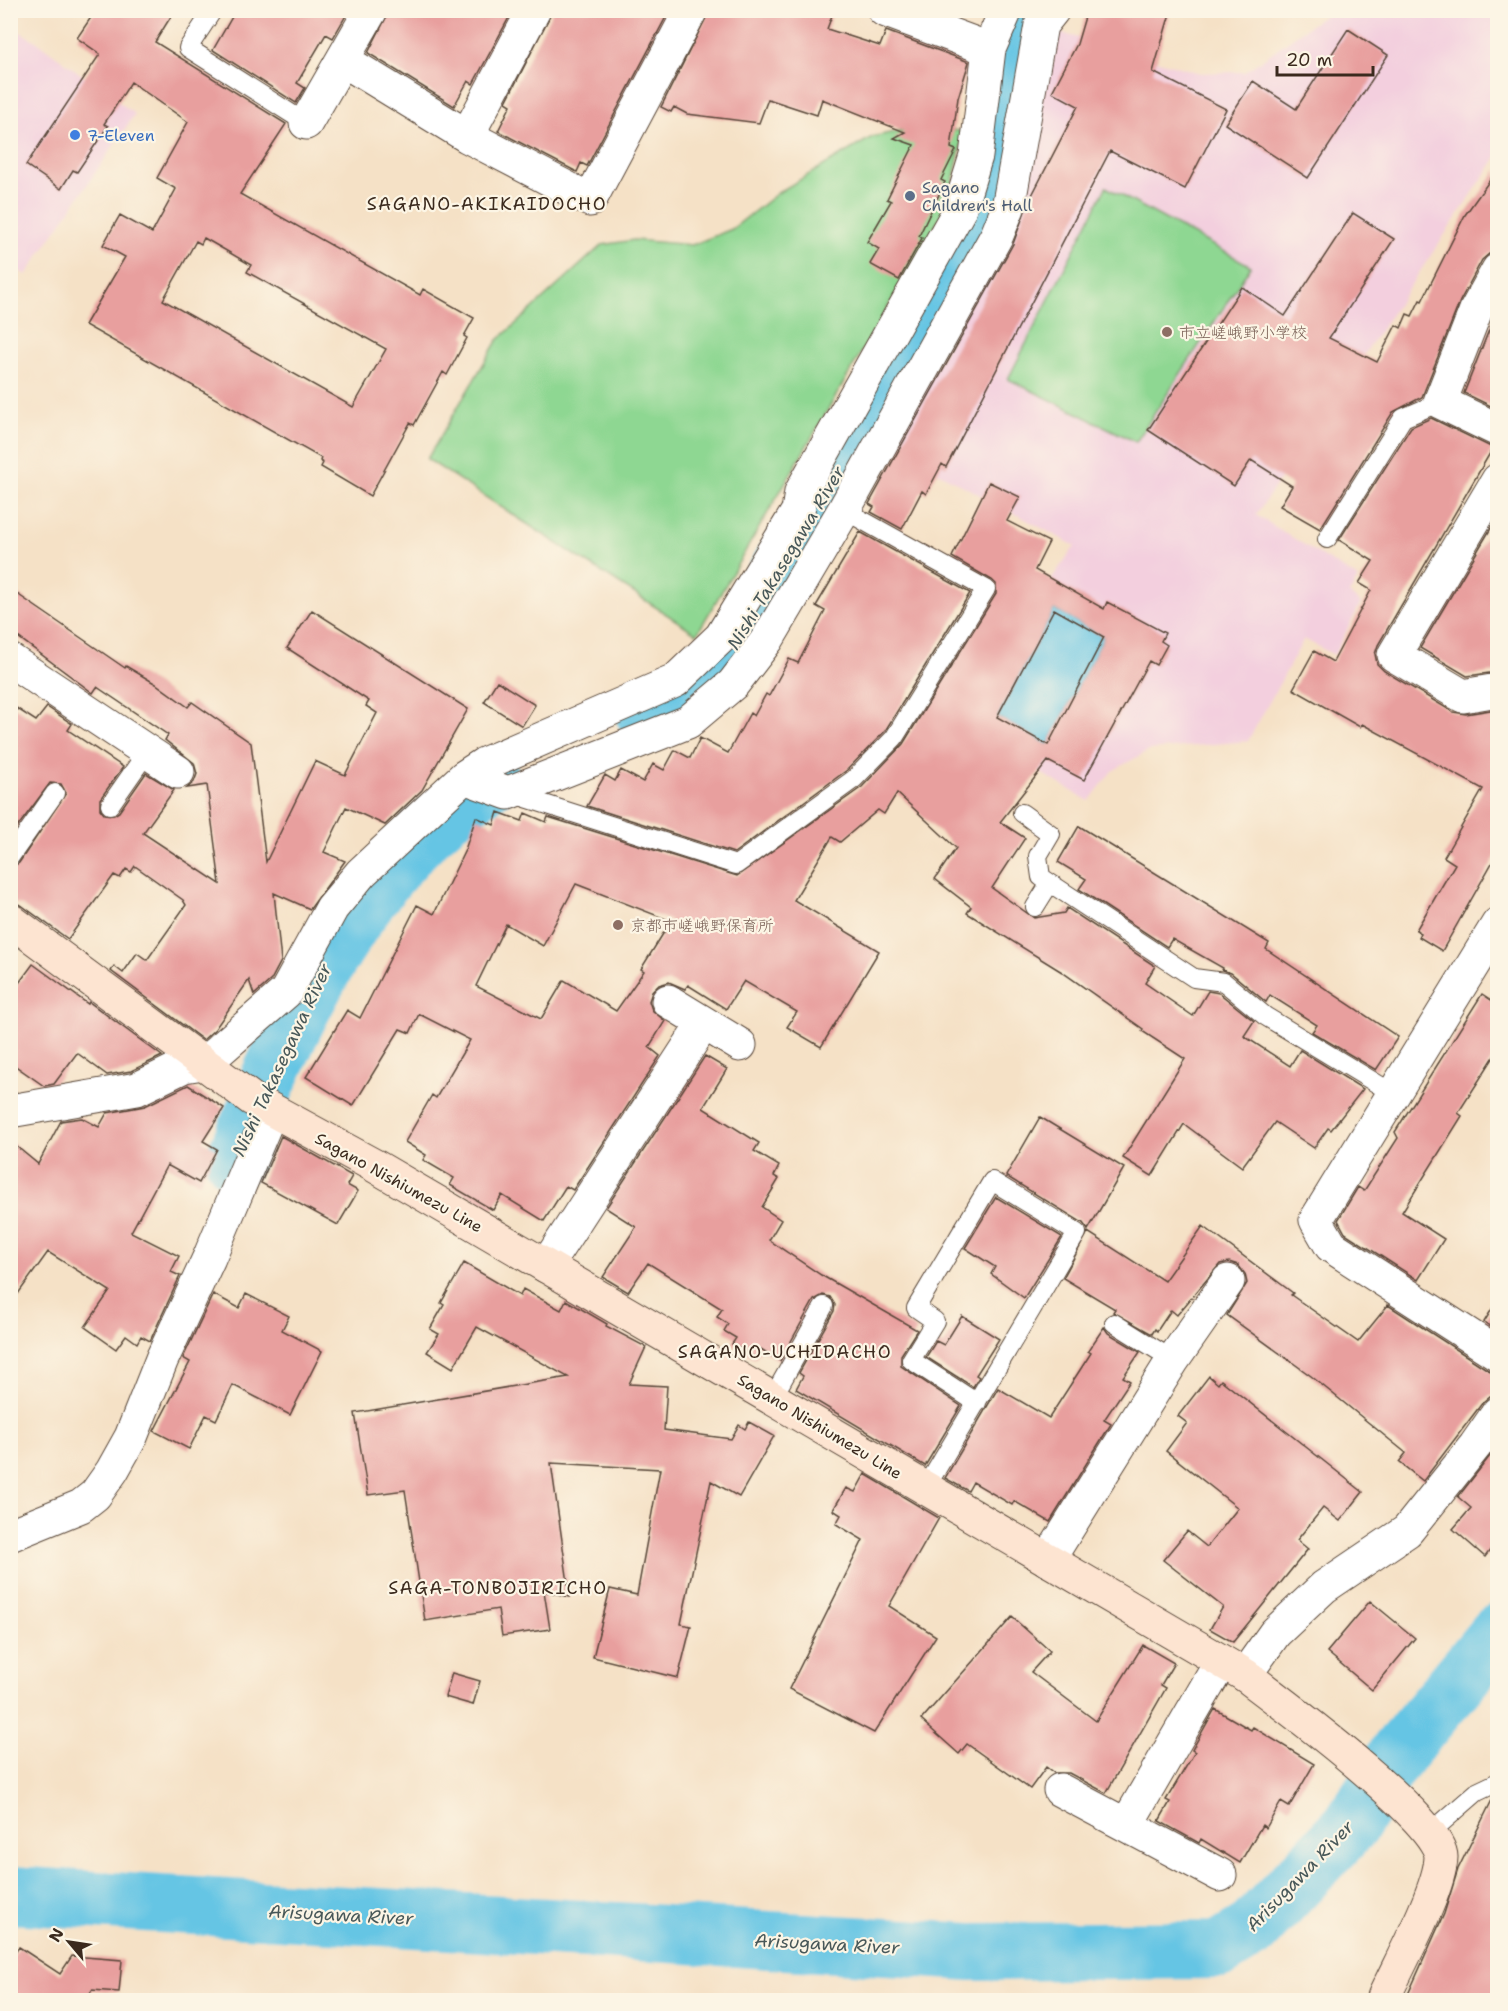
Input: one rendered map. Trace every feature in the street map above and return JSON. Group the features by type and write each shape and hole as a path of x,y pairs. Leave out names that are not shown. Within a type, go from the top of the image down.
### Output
{"main road":[{"name":"Sagano Nishiumezu Line","path":"10,920 263,1106 375,1166 773,1397 1233,1669 1344,1752 1431,1832 1441,1856 1429,1898 1383,1999"}],"street":[{"path":"306,123 371,10"},
{"path":"467,136 534,10"},
{"path":"343,60 467,136 590,200 691,10"},
{"path":"884,10 989,49"},
{"path":"10,1111 137,1089 184,1066 203,1063 286,992 332,908 361,873 464,777 484,764 675,681 721,637 798,511 801,492 959,211 976,156 989,49 1006,10"},
{"path":"464,777 508,793 688,722 733,684 767,640 844,510 997,235 1008,208 1041,25 1053,10"},
{"path":"976,156 1015,168"},
{"path":"1497,270 1487,317 1440,402 1497,430"},
{"path":"1497,480 1394,655 1463,696 1497,690"},
{"path":"801,492 844,510"},
{"path":"10,660 178,772"},
{"path":"1497,924 1316,1220 1331,1246 1497,1354"},
{"path":"668,1001 740,1045"},
{"path":"546,1266 704,1023"},
{"path":"10,1535 81,1506 95,1495 112,1471 131,1437 162,1359 209,1258 263,1106"},
{"path":"1048,1560 1173,1360 1228,1281"},
{"path":"1128,1824 1233,1669 1275,1634 1324,1587 1407,1531 1475,1446 1497,1413"},
{"path":"1060,1790 1128,1824 1220,1875"}],"lane":[{"path":"213,10 188,48 306,123"},
{"path":"1327,539 1403,418 1440,402"},
{"path":"508,793 736,865 854,779 894,738 986,589 844,510"},
{"path":"110,805 147,752"},
{"path":"10,857 56,793"},
{"path":"1022,813 1051,834 1038,856 1041,877 1194,978 1224,982 1265,1016 1395,1094"},
{"path":"1035,907 1050,883"},
{"path":"926,1489 1077,1233 992,1181 916,1308 935,1322 911,1360 976,1403"},
{"path":"773,1397 824,1306"},
{"path":"1114,1323 1173,1360"},
{"path":"1431,1832 1477,1792 1497,1782"}],"shaded area":[{"name":"市立嵯峨野小学校","path":"1329,12 1497,16 1497,157 1256,515 1358,578 1349,594 1361,603 1334,655 1304,639 1248,741 1150,750 1112,771 1089,801 969,731 984,673 1075,546 893,448 1017,215 1044,63 1058,32 1200,73 1245,72"},
{"path":"10,26 37,42 135,114 26,275 11,266"}],"green space":[{"path":"927,125 964,132 948,204 697,634 427,459 497,341 602,245 634,240 692,245 732,229 779,192 872,137"},
{"path":"1106,187 1251,266 1136,442 1008,379"}],"water":[{"path":"1054,609 1104,637 1048,745 997,717"}],"building":[{"path":"96,10 175,10 155,42 286,124 240,194 420,295 423,289 474,318 464,336 467,338 447,375 443,372 414,425 410,423 370,496 321,467 323,463 320,461 321,458 85,325 125,257 103,245 120,215 152,233 176,189 157,178 188,122 131,82 104,124 108,126 77,172 73,170 61,189 26,165 100,54 77,38","holes":["204,238 251,265 247,272 386,349 353,407 163,300 196,241 201,244"]},
{"path":"236,10 349,10 333,38 326,34 297,83 305,88 296,103 213,50"},
{"path":"390,10 513,10 473,84 468,81 454,106 368,53"},
{"path":"553,10 659,10 667,15 587,166 581,163 577,172 498,131 511,105 506,102"},
{"path":"710,10 834,10 827,29 880,46 886,31 969,62 958,98 951,148 956,150 941,180 945,182 919,236 922,238 899,280 870,264 879,249 867,242 891,201 887,199 914,145 894,138 905,132 822,99 817,115 768,99 759,123 687,114 674,107 671,112 661,107"},
{"path":"1087,10 1171,10 1153,72 1226,109 1185,189 1110,151 946,467 942,464 926,494 922,491 902,529 871,512 874,507 869,504 1013,244 1028,203 1078,106 1052,92 1077,44"},
{"path":"1348,29 1388,55 1308,178 1225,124 1253,81 1296,109"},
{"path":"1497,170 1497,251 1482,260 1460,301 1422,397 1393,412 1320,529 1280,506 1292,486 1251,460 1234,486 1148,430 1242,287 1285,316 1353,213 1394,239 1329,338 1377,362 1396,325 1401,328 1407,314 1412,316 1420,300 1422,301 1465,215"},
{"path":"1497,310 1497,409 1464,393"},
{"path":"1431,418 1493,448 1378,645 1375,654 1377,664 1384,671 1453,712 1466,714 1497,709 1497,854 1442,951 1419,937 1421,933 1416,930 1455,864 1444,857 1483,789 1362,724 1360,727 1293,689 1314,651 1333,662 1371,590 1359,583 1373,561 1339,540 1411,427"},
{"path":"989,482 1020,497 1007,521 1049,542 1035,570 1104,609 1107,602 1165,633 1161,641 1167,645 1156,665 1149,661 1084,780 1048,761 1000,822 1025,838 992,888 1034,918 1064,913 1067,908 1155,966 1145,983 1193,1016 1208,991 1219,993 1254,1021 1244,1036 1290,1066 1300,1050 1363,1089 1331,1130 1328,1128 1314,1148 1275,1122 1242,1167 1184,1124 1152,1176 1123,1158 1185,1059 1142,1031 1143,1029 1062,972 967,913 971,907 935,879 956,848 897,793 884,814 878,810 840,842 832,837 794,900 879,951 821,1047 787,1027 797,1012 744,981 726,1009 688,985 685,989 669,982 659,985 652,992 649,1001 652,1010 665,1021 649,1047 660,1056 573,1190 566,1186 544,1221 502,1195 493,1210 450,1185 454,1178 423,1160 426,1155 405,1142 432,1095 436,1098 470,1040 419,1014 410,1033 400,1029 353,1106 306,1077 347,1010 360,1018 417,905 434,914 465,850 476,817 494,825 498,812 522,821 525,813 546,822 548,817 737,876 862,787 903,744 996,594 996,584 992,580 952,557","holes":["1054,609 1104,637 1048,745 997,717","576,884 671,921 641,969 644,971 616,1011 564,980 541,1019 476,986 506,924 543,946"]},
{"path":"1497,518 1497,672 1467,676 1420,648"},
{"path":"860,532 970,593 885,731 847,770 734,853 587,806 605,775 615,781 621,770 643,782 653,764 664,770 675,750 690,758 700,738 728,753 750,713 754,716 766,694 769,696 789,659 798,663 825,611 816,606"},
{"path":"10,589 125,668 126,666 156,684 188,707 192,702 251,743 266,862 315,761 345,775 377,713 366,706 369,701 287,648 312,610 468,709 422,790 385,825 346,807 324,852 345,861 310,909 274,893 281,961 271,980 254,995 249,980 215,1029 203,1040 111,971 114,966 123,973 137,953 147,960 186,905 183,900 135,866 131,872 126,869 120,878 114,875 68,939 21,905 10,902 10,868 19,863 66,793 61,784 50,783 10,837 10,704 36,721 47,707 72,724 68,730 123,767 100,799 100,809 104,814 114,815 119,812 146,773 174,790 143,833 220,884 207,785 187,788 194,782 197,774 194,763 165,740 168,735 97,687 93,693 10,631"},
{"path":"497,681 535,705 522,726 484,702"},
{"path":"1079,826 1269,943 1266,949 1398,1037 1376,1070 1312,1032 1317,1025 1270,995 1266,1002 1231,973 1222,970 1223,968 1172,939 1167,947 1079,889 1086,879 1058,862"},
{"path":"33,964 162,1056 131,1071 107,1075 77,1053 54,1084 44,1086 10,1062 10,995"},
{"path":"1482,994 1497,1004 1497,1052 1458,1113 1462,1116 1402,1212 1444,1239 1418,1280 1345,1233 1338,1220 1358,1187 1364,1191 1398,1138 1395,1132"},
{"path":"705,1056 727,1069 703,1108 759,1143 754,1151 779,1166 774,1176 779,1179 762,1207 781,1220 769,1240 821,1275 917,1330 901,1355 901,1366 961,1406 925,1466 796,1389 803,1376 799,1373 834,1311 835,1305 830,1297 823,1295 814,1300 780,1361 761,1349 755,1358 732,1344 736,1338 724,1331 728,1324 717,1317 722,1309 648,1263 628,1292 603,1277 636,1227 606,1208"},
{"path":"188,1085 224,1108 203,1141 217,1149 199,1183 167,1165 131,1232 179,1256 171,1272 180,1276 150,1341 141,1336 137,1343 126,1335 116,1349 85,1327 110,1291 48,1252 10,1305 10,1141 38,1164 61,1121 82,1118 99,1127 107,1113 145,1106"},
{"path":"1040,1117 1124,1168 1088,1230 1083,1223 1006,1176"},
{"path":"281,1136 352,1176 347,1185 358,1191 338,1225 261,1183"},
{"path":"996,1197 1062,1237 1024,1298 991,1274 995,1267 965,1248"},
{"path":"1203,1226 1293,1293 1291,1295 1358,1342 1388,1305 1488,1370 1497,1373 1497,1395 1490,1396 1483,1402 1423,1481 1399,1462 1406,1453 1311,1376 1227,1315 1247,1283 1245,1274 1238,1265 1229,1262 1220,1264 1177,1315 1171,1310 1157,1331 1155,1329 1152,1334 1113,1312 1115,1309 1063,1278 1088,1232 1164,1281"},
{"path":"464,1263 520,1296 523,1289 561,1310 566,1300 607,1324 606,1326 646,1347 629,1384 667,1386 664,1430 731,1439 739,1425 745,1429 749,1422 774,1436 739,1497 711,1481 681,1624 691,1626 678,1678 593,1657 610,1589 637,1595 660,1469 551,1463 570,1597 544,1591 550,1629 502,1636 498,1609 425,1621 405,1490 368,1495 355,1413 568,1377 477,1327 453,1368 427,1352 439,1334 430,1329 444,1305 441,1303"},
{"path":"213,1294 239,1308 246,1294 289,1316 282,1330 322,1351 290,1415 233,1385 216,1420 206,1415 189,1449 154,1431 190,1362 183,1358"},
{"path":"1497,1301 1497,1331 1484,1322"},
{"path":"962,1316 999,1339 976,1375 979,1377 973,1387 926,1357 936,1341 944,1345"},
{"path":"1104,1327 1108,1333 1140,1352 1123,1377 1130,1381 1104,1420 1111,1424 1050,1522 1014,1501 1012,1505 973,1482 968,1491 945,1478 998,1388 1049,1418 1091,1353 1088,1351"},
{"path":"1209,1376 1218,1384 1221,1380 1363,1492 1340,1521 1323,1508 1297,1540 1308,1549 1233,1642 1210,1629 1223,1607 1163,1560 1187,1531 1207,1547 1238,1508 1166,1451 1187,1423 1178,1416"},
{"path":"1497,1447 1497,1541 1485,1557 1453,1529 1471,1508 1458,1497"},
{"path":"865,1474 939,1518 889,1606 936,1636 874,1733 789,1689 863,1540 836,1524 841,1515 833,1510 846,1488 855,1492"},
{"path":"1370,1601 1415,1638 1372,1690 1327,1652"},
{"path":"1012,1617 1050,1651 1031,1672 1096,1721 1143,1645 1174,1663 1161,1685 1166,1688 1106,1793 1069,1773 1054,1773 1046,1767 1030,1789 967,1744 959,1754 921,1720"},
{"path":"452,1673 480,1681 473,1705 445,1697"},
{"path":"1215,1709 1251,1730 1253,1727 1314,1764 1289,1807 1281,1802 1266,1828 1262,1825 1240,1863 1201,1839 1199,1843 1159,1821 1170,1802 1166,1800 1195,1752 1192,1750"},
{"path":"1497,1795 1497,2001 1405,2001 1444,1914 1458,1869 1494,1796"},
{"path":"19,1947 60,1974 72,1956 122,1960 119,1992 92,1990 90,1993 101,2001 10,2001 10,1960"}],"waterway":[{"name":"Nishi Takasegawa River","path":"643,711 667,700 688,686 729,653 897,372 991,200 1003,140 1014,39 1029,10"},
{"name":"Nishi Takasegawa River","path":"234,1160 280,1054 306,1001 335,949 367,901 403,856 445,815 492,780"},
{"name":"Arisugawa River","path":"10,1895 971,1952 1219,1950 1253,1929 1350,1826 1395,1757 1498,1633"}],"place":[{"name":"7-Eleven","path":"75,135"},
{"name":"Sagano Children's Hall","path":"910,196"},
{"name":"市立嵯峨野小学校","path":"1167,332"},
{"name":"京都市嵯峨野保育所","path":"618,925"}],"district":[{"name":"SAGANO-AKIKAIDOCHO","path":"487,204"},
{"name":"SAGANO-UCHIDACHO","path":"785,1352"},
{"name":"SAGA-TONBOJIRICHO","path":"498,1588"}]}
